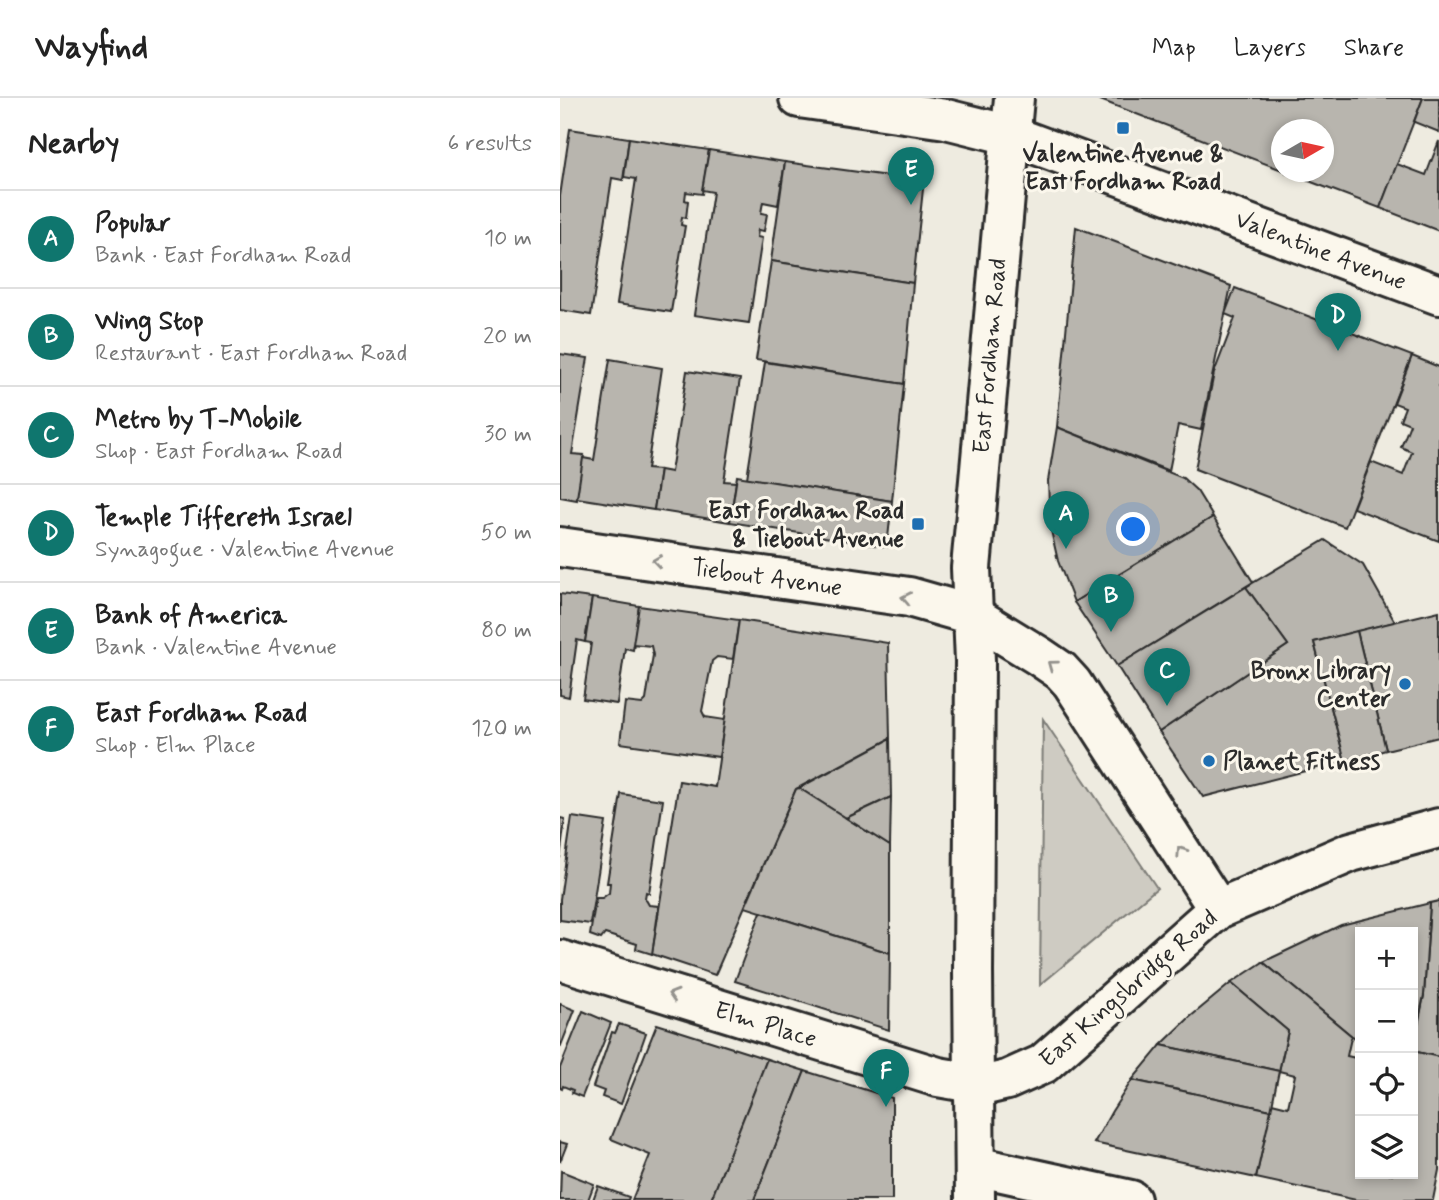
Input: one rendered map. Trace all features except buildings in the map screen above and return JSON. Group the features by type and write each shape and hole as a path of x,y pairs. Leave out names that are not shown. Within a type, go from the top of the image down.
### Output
{"street":[{"name":"Valentine Avenue","path":"799,98 946,119 1012,116 1439,295"},
{"name":"East Fordham Road","path":"975,1183 975,661 972,539 1012,116"},
{"name":"Tiebout Avenue","path":"560,547 909,597 972,615"},
{"path":"972,615 1039,656 1061,671 1072,683 1218,909"},
{"name":"East Kingsbridge Road","path":"973,1083 990,1084 1007,1080 1043,1064 1218,909 1351,852 1439,828"},
{"name":"Elm Place","path":"560,960 938,1077 973,1083"},
{"path":"975,1183 1130,1200"}],"shaded area":[{"path":"1043,719 1157,888 1040,985"}],"place":[{"name":"Valentine Avenue & East Fordham Road","path":"1123,128"},
{"name":"Bank of America","path":"911,205"},
{"name":"Temple Tiffereth Israel","path":"1338,351"},
{"name":"East Fordham Road & Tiebout Avenue","path":"918,524"},
{"name":"Popular","path":"1066,549"},
{"name":"Wing Stop","path":"1111,632"},
{"name":"Bronx Library Center","path":"1405,684"},
{"name":"Metro by T-Mobile","path":"1167,706"},
{"name":"Planet Fitness","path":"1209,761"},
{"name":"East Fordham Road","path":"886,1107"}]}
